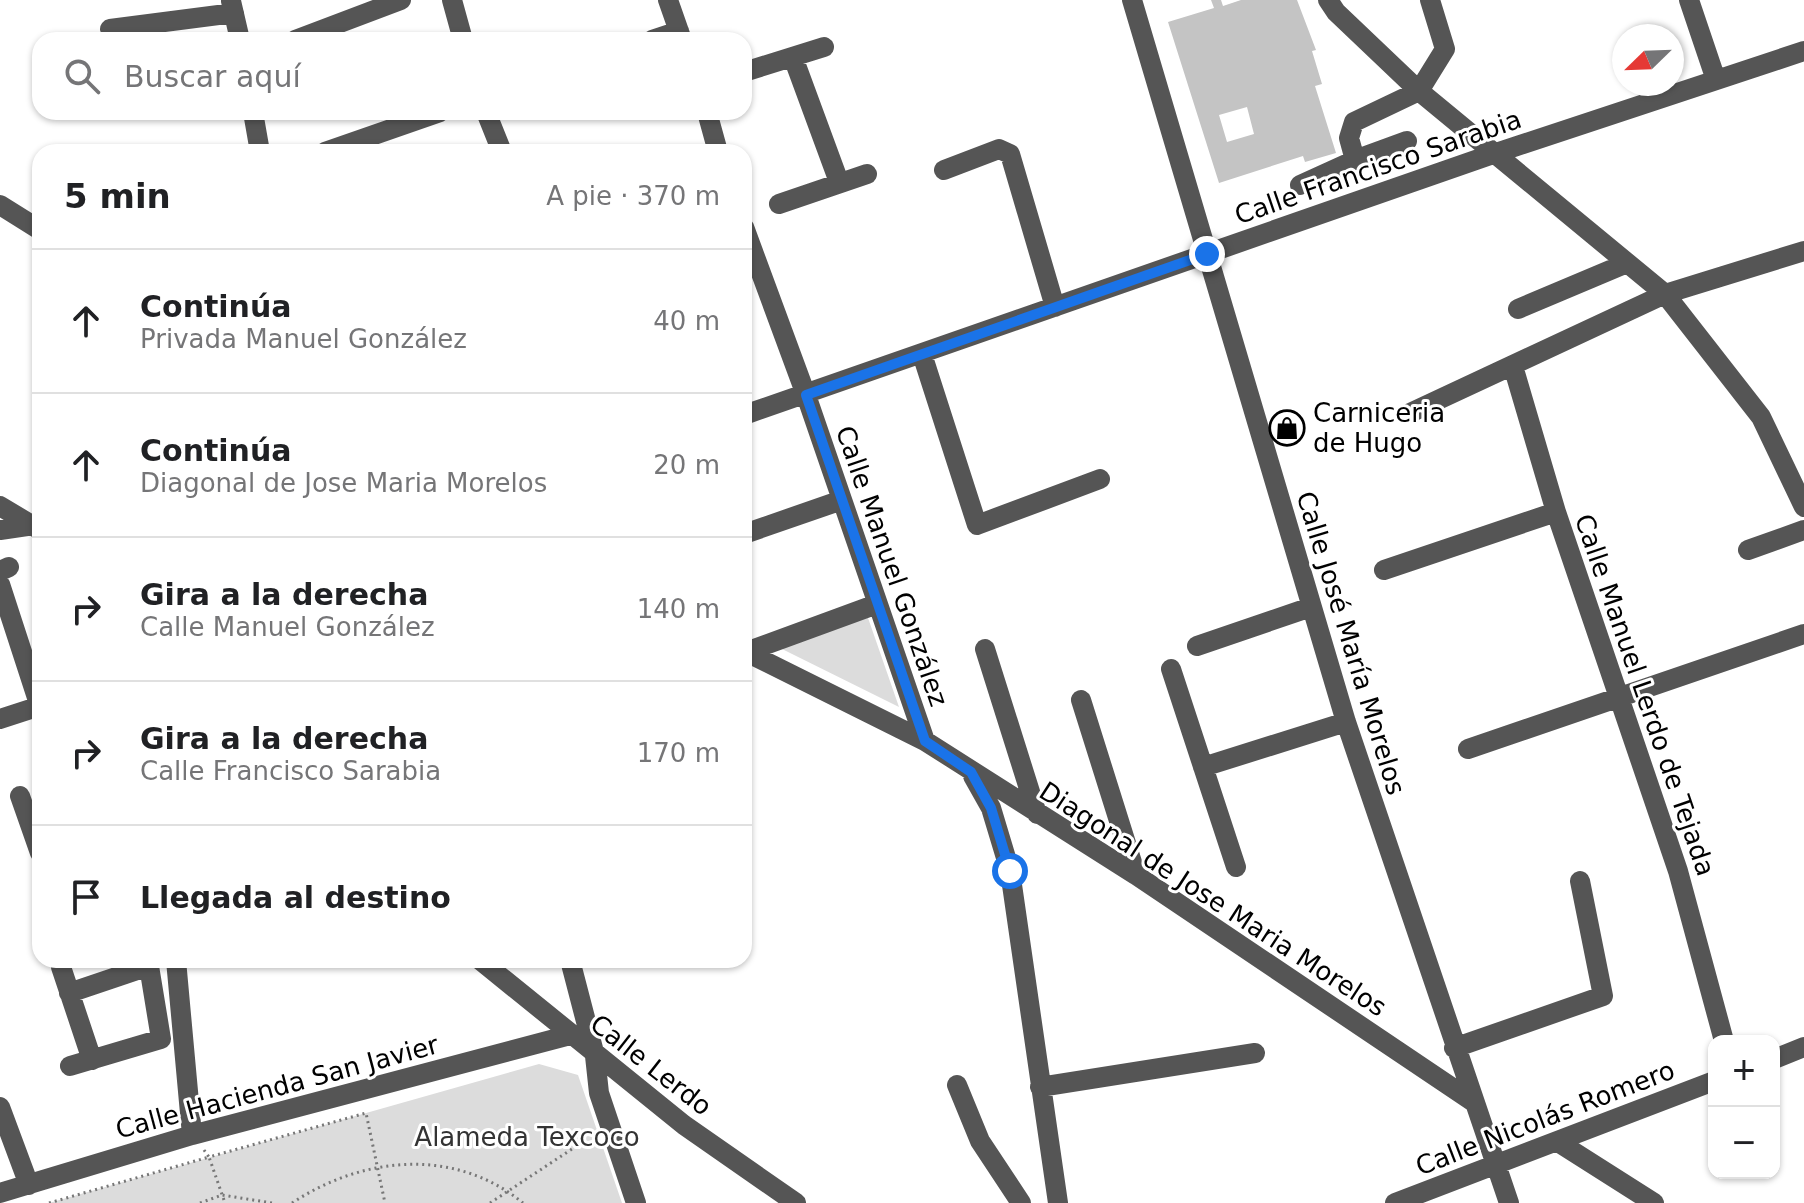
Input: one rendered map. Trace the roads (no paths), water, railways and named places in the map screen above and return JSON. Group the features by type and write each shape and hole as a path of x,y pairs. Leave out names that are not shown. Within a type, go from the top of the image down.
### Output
{"street":[{"path":"316,32 401,0"},
{"path":"452,0 461,32"},
{"path":"668,0 679,32"},
{"name":"Calle José María Morelos","path":"1132,0 1346,722 1509,1203"},
{"path":"1328,0 1336,12 1419,91 1665,294 1761,417 1803,501"},
{"path":"1355,160 1349,138 1354,122 1419,91 1445,49 1430,0"},
{"path":"1689,0 1716,80"},
{"path":"110,29 232,6 238,32"},
{"path":"752,70 824,47"},
{"name":"Calle Francisco Sarabia","path":"752,412 1493,154 1804,51"},
{"path":"793,57 839,182"},
{"path":"254,120 259,144"},
{"path":"348,144 417,120"},
{"path":"489,120 499,144"},
{"path":"708,120 713,144"},
{"path":"1300,185 1407,141"},
{"path":"944,170 999,149 1010,154 1055,307"},
{"path":"779,204 867,174"},
{"path":"0,205 32,225"},
{"path":"1410,413 1665,294 1804,251"},
{"path":"1518,309 1627,263"},
{"name":"Calle Manuel González","path":"752,276 806,395 925,741"},
{"path":"922,354 977,525 1100,479"},
{"name":"Calle Manuel Lerdo de Tejada","path":"1513,366 1556,512 1678,871 1722,1035"},
{"path":"752,531 842,500"},
{"path":"0,506 32,524"},
{"path":"1384,570 1556,512"},
{"path":"0,530 32,527"},
{"path":"1748,550 1804,530"},
{"path":"3,574 32,677"},
{"path":"752,649 877,604"},
{"path":"1197,646 1311,607"},
{"path":"1468,749 1619,700 1804,634"},
{"path":"985,649 1037,814"},
{"name":"Diagonal de Jose Maria Morelos","path":"752,655 925,741 1136,875 1472,1101"},
{"path":"1171,669 1236,867"},
{"path":"1081,700 1136,875"},
{"path":"0,719 32,709"},
{"path":"1203,767 1346,722"},
{"path":"971,772 991,808 1010,871 1058,1203"},
{"path":"20,796 32,820"},
{"path":"1454,1048 1603,996 1580,881"},
{"path":"61,968 92,1060"},
{"path":"69,993 143,968"},
{"path":"70,1066 161,1039 149,968"},
{"path":"177,968 192,1135"},
{"name":"Calle Lerdo","path":"490,968 595,1056 696,1134 796,1203"},
{"path":"572,968 595,1056 599,1093 636,1203"},
{"path":"156,1008 182,1001"},
{"name":"Calle Hacienda San Javier","path":"0,1193 192,1135 570,1035"},
{"path":"1780,1057 1804,1047"},
{"path":"1040,1087 1255,1053"},
{"name":"Calle Nicolás Romero","path":"1395,1203 1708,1083"},
{"path":"957,1085 980,1141 1021,1203"},
{"path":"0,1107 7,1148 29,1185"},
{"path":"1558,1142 1654,1203"}],"place":[{"name":"Carniceria de Hugo","path":"1287,428"}],"park label":[{"name":"Alameda Texcoco","path":"527,1137"}]}
